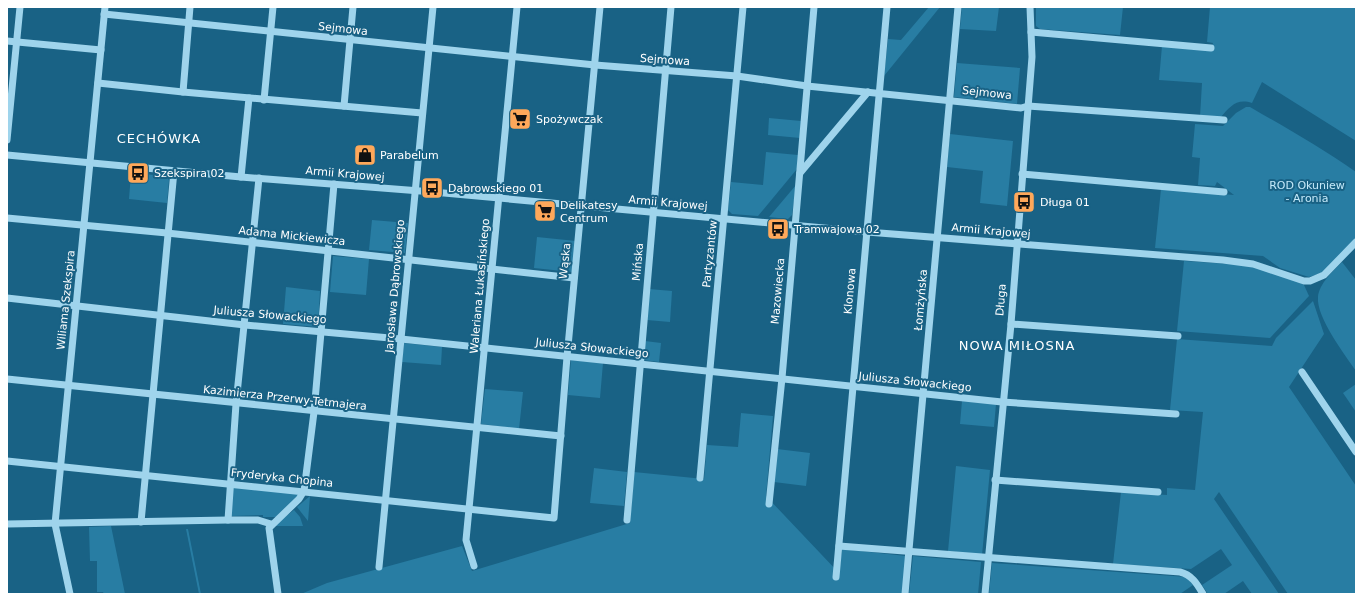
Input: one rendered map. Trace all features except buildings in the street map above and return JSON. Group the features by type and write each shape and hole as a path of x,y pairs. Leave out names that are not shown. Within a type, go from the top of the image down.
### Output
{"street":[{"path":"7,140 20,7"},
{"path":"183,92 190,7"},
{"path":"264,100 273,7"},
{"path":"344,106 353,7"},
{"name":"Jarosława Dąbrowskiego","path":"379,567 433,7"},
{"name":"Waleriana Łukasińskiego","path":"474,566 466,540 517,7"},
{"name":"Wąska","path":"554,518 574,278 600,7"},
{"name":"Mińska","path":"627,520 664,72 671,7"},
{"name":"Partyzantów","path":"700,478 742,7"},
{"name":"Mazowiecka","path":"769,504 782,378 814,7"},
{"name":"Klonowa","path":"836,576 854,386 878,93 887,7"},
{"name":"Łomżyńska","path":"905,594 958,7"},
{"name":"Długa","path":"984,594 1011,324 1016,244 1032,57 1030,7"},
{"name":"Sejmowa","path":"105,11 189,23 429,49 664,72 737,76 807,86 1021,108 1028,106 1224,120"},
{"name":"Wiliama Szekspira","path":"70,594 55,524 62,466 105,11"},
{"path":"1031,32 1211,48"},
{"path":"7,41 101,50"},
{"path":"98,83 264,100 422,113"},
{"path":"800,173 868,92"},
{"path":"241,177 249,98"},
{"name":"Armii Krajowej","path":"7,154 174,171 415,190 795,226 1223,260 1254,264 1304,281 1324,275 1356,242"},
{"path":"141,522 174,171"},
{"path":"1022,174 1224,192"},
{"path":"228,520 229,483 236,404 259,178"},
{"path":"278,594 268,532 271,524 299,499 304,491 314,412 334,184"},
{"name":"Adama Mickiewicza","path":"7,218 167,233 574,278"},
{"name":"Juliusza Słowackiego","path":"7,298 1002,402 1176,414"},
{"path":"1011,324 1178,336"},
{"path":"1302,372 1356,452"},
{"name":"Kazimierza Przerwy-Tetmajera","path":"7,379 236,404 561,436"},
{"name":"Fryderyka Chopina","path":"7,461 146,474 385,501 554,518"},
{"path":"995,480 1158,492"},
{"path":"7,524 258,520 271,524"},
{"path":"839,546 1187,574 1203,594"}],"green space":[{"path":"929,7 940,7 884,76 888,39 901,40"},
{"path":"962,7 999,7 996,31 960,29"},
{"path":"1036,7 1123,7 1120,35 1040,29 1036,26"},
{"path":"1210,7 1356,7 1356,141 1262,82 1252,103 1242,102 1234,104 1220,118 1200,117 1202,83 1159,80 1162,46 1211,50 1213,43 1207,42"},
{"path":"957,63 1020,68 1017,104 954,97"},
{"name":"ROD Okuniew - Aronia","path":"1246,107 1250,107 1290,130 1356,172 1356,238 1325,272 1309,277 1280,268 1263,256 1155,248 1161,189 1234,195 1217,182 1215,186 1198,185 1200,158 1192,157 1195,124 1223,126 1236,113"},
{"path":"769,118 801,121 800,138 768,135"},
{"path":"950,134 1013,141 1007,206 980,203 983,171 947,167"},
{"path":"766,152 798,155 797,169 758,216 732,214 728,210 731,182 763,185"},
{"path":"131,173 166,176 169,180 167,203 129,199"},
{"path":"796,185 792,215 788,219 769,217"},
{"path":"372,220 408,223 405,253 369,250"},
{"path":"537,237 576,241 572,272 534,268"},
{"path":"333,256 369,259 366,295 330,292"},
{"path":"1184,261 1247,265 1297,281 1304,285 1309,296 1270,338 1177,331"},
{"path":"1342,262 1356,280 1356,371 1332,336 1326,325 1319,305 1318,297 1321,287"},
{"path":"286,287 320,291 318,327 283,324"},
{"path":"649,289 672,291 670,322 647,320"},
{"path":"1313,301 1324,334 1289,387 1356,486 1356,594 1288,594 1219,492 1214,499 1279,594 1252,594 1243,581 1224,594 1208,594 1202,585 1232,565 1221,549 1191,569 1113,564 1121,492 1167,495 1167,488 1195,490 1203,412 1170,410 1177,339 1272,346 1276,338"},
{"path":"645,341 661,343 659,362 643,360"},
{"path":"404,343 442,347 441,365 402,362"},
{"path":"571,360 603,363 600,398 568,395"},
{"path":"1356,384 1356,412 1343,393"},
{"path":"485,389 523,392 519,429 481,424"},
{"path":"962,401 996,404 994,427 960,424"},
{"path":"741,413 773,416 766,496 839,573 842,549 906,556 902,594 301,594 327,583 462,546 472,571 630,523 634,472 704,479 707,445 738,447"},
{"path":"777,449 810,453 806,486 774,482"},
{"path":"956,466 990,470 982,555 948,551"},
{"path":"594,468 627,472 624,506 590,503"},
{"path":"232,487 300,494 276,517 263,517 263,515 231,516"},
{"path":"310,496 308,521 297,507"},
{"path":"294,510 300,517 303,526 273,526"},
{"path":"111,526 125,594 104,594 103,592 97,592 97,561 90,561 89,527"},
{"path":"186,529 188,529 201,594 199,594"},
{"path":"913,556 981,562 978,594 909,594"},
{"path":"992,563 1187,577 1193,585 1180,594 989,594"}],"place":[{"name":"Spożywczak","path":"520,119"},
{"name":"Parabelum","path":"365,155"},
{"name":"Szekspira 02","path":"138,173"},
{"name":"Dąbrowskiego 01","path":"432,188"},
{"name":"Długa 01","path":"1024,202"},
{"name":"Delikatesy Centrum","path":"545,211"},
{"name":"Tramwajowa 02","path":"778,229"}],"district":[{"name":"CECHÓWKA","path":"159,138"},
{"name":"NOWA MIŁOSNA","path":"1017,345"}]}
